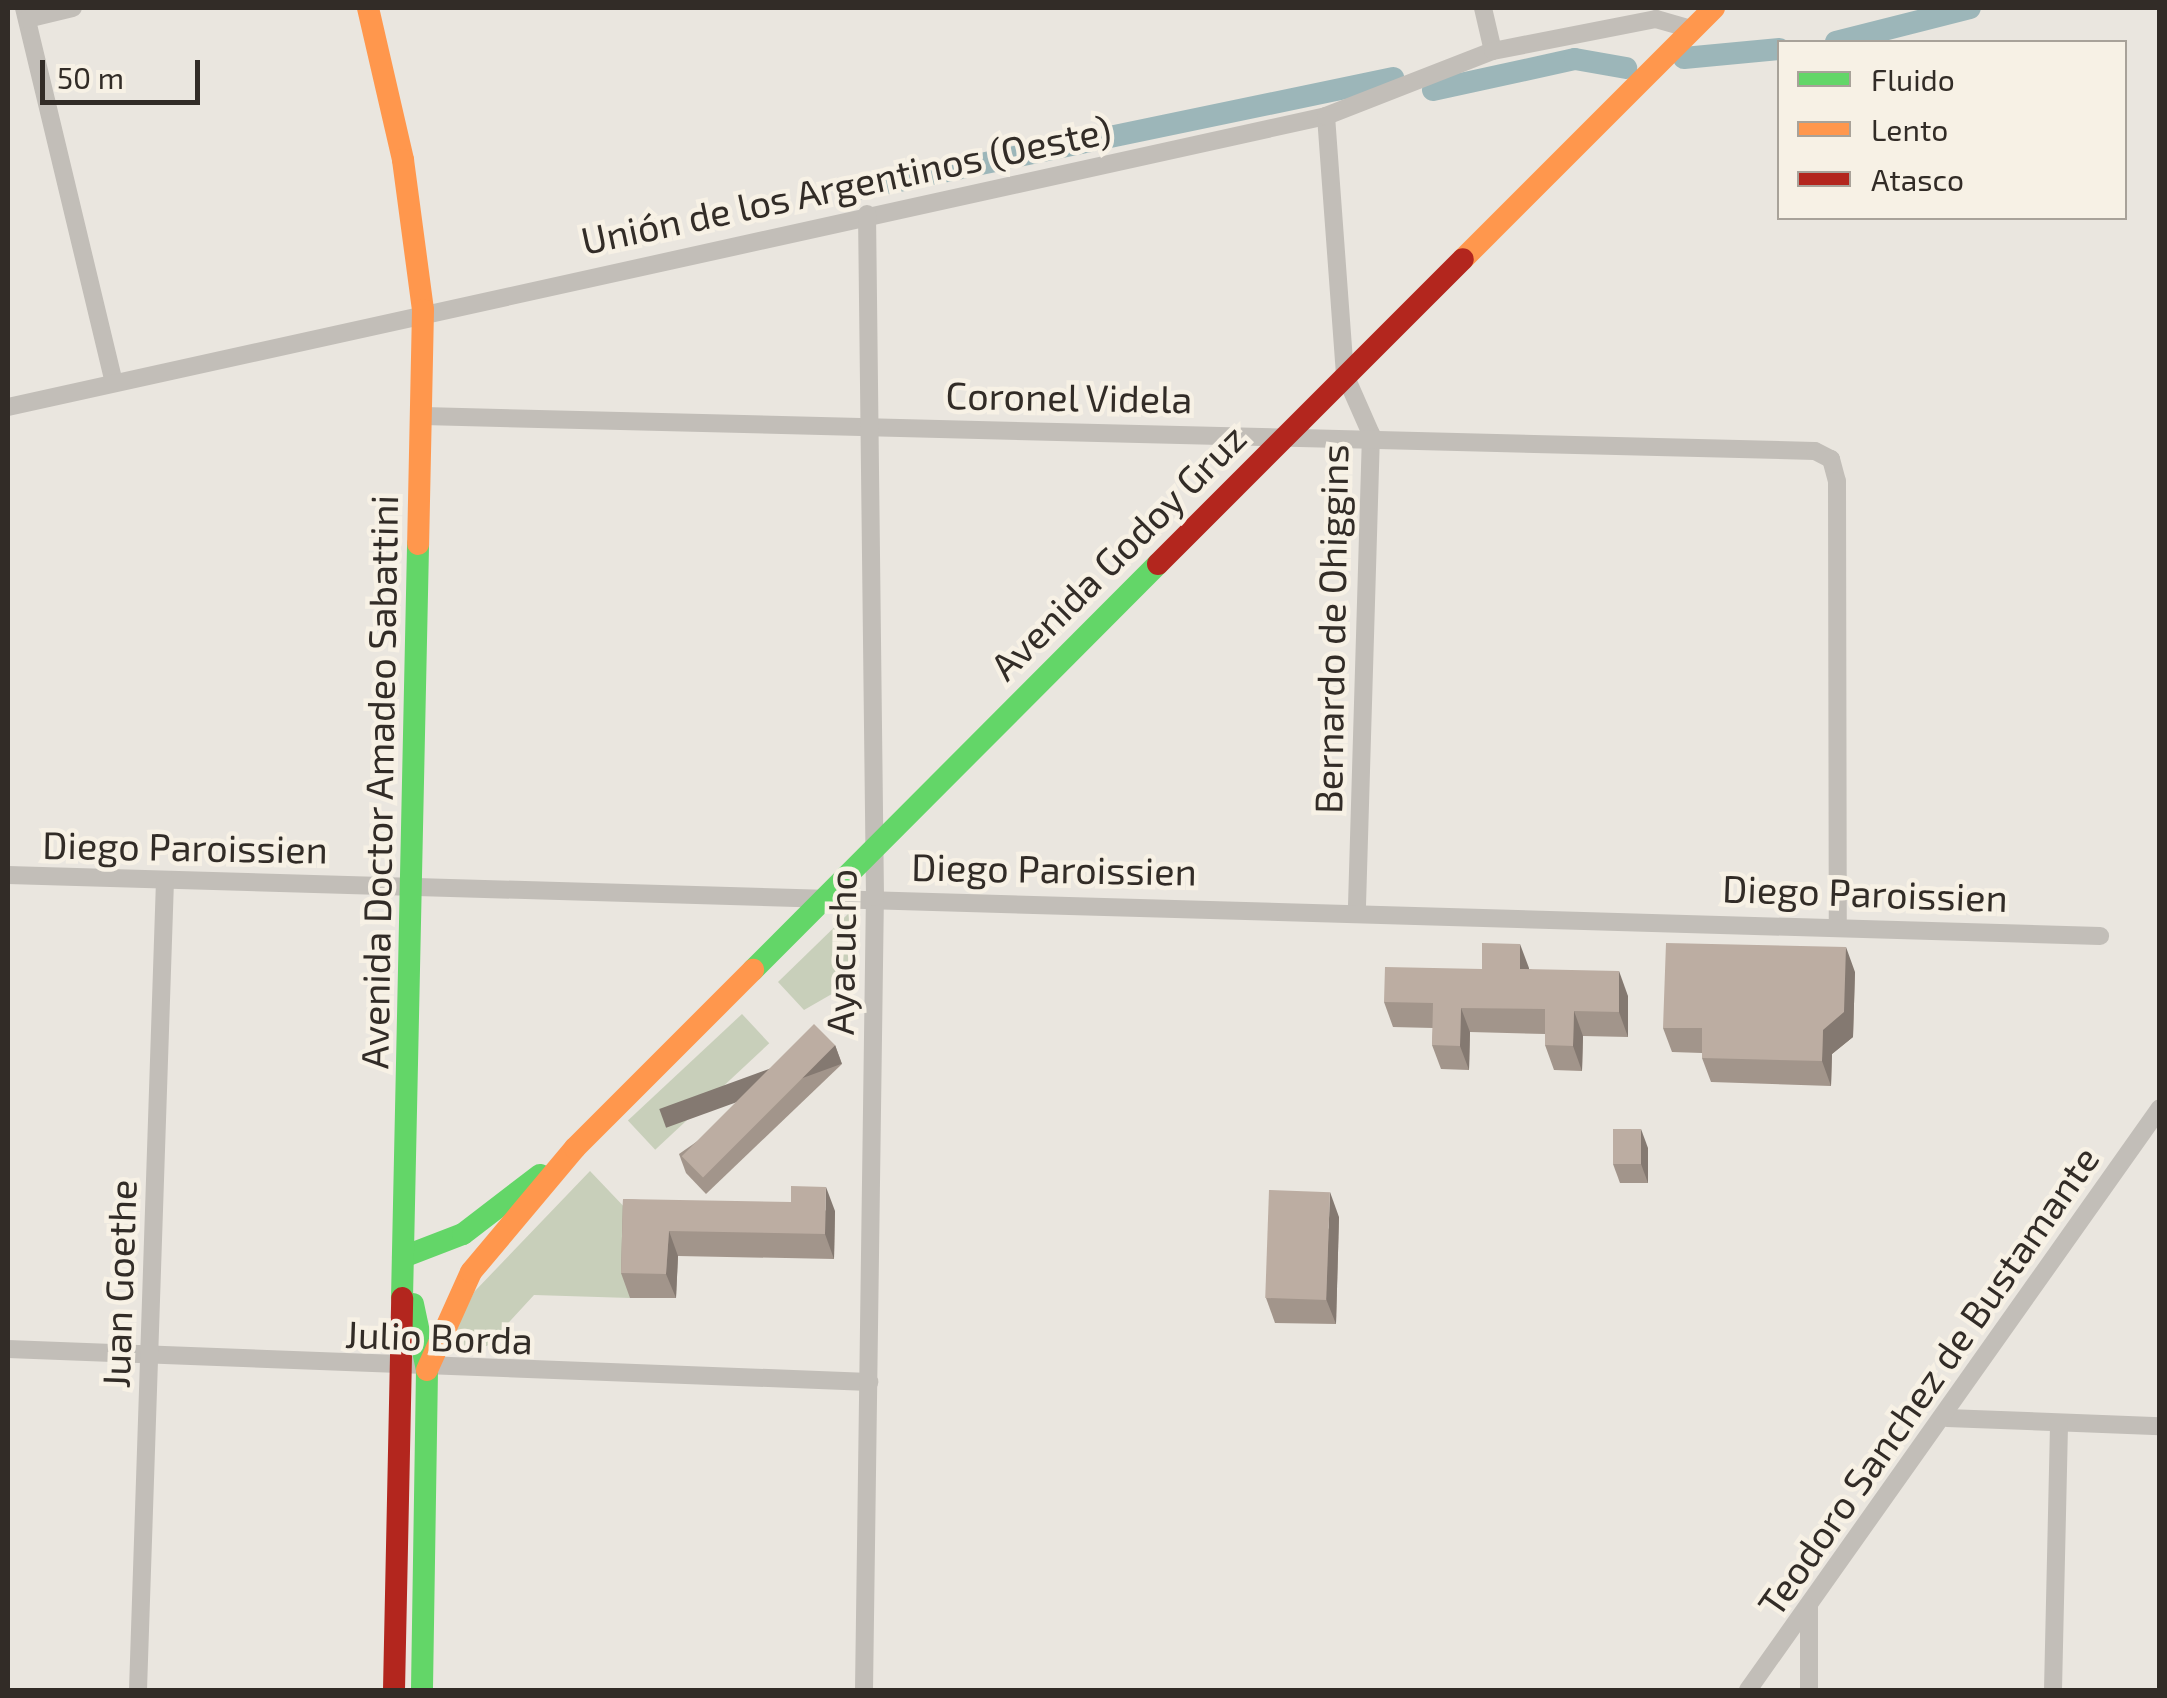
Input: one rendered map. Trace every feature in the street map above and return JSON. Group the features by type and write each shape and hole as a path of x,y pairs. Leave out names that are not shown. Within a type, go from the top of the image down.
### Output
{"main road":[{"name":"Avenida Doctor Amadeo Sabattini","path":"368,8 403,160 423,310 403,1256 415,1370 422,1690"},
{"name":"Avenida Godoy Gruz","path":"415,1370 471,1272 574,1148 1714,8"},
{"name":"Avenida Godoy Gruz","path":"403,1256 463,1234 574,1148"},
{"name":"Avenida Doctor Amadeo Sabattini","path":"394,1690 415,1370"}],"street":[{"path":"73,8 25,13 114,382"},
{"path":"1483,8 1493,51"},
{"name":"Unión de los Argentinos (Oeste)","path":"8,407 423,310 1326,116 1493,51 1656,19 1692,29"},
{"name":"Bernardo de Ohiggins","path":"1326,116 1345,375 1371,434 1358,908"},
{"name":"Ayacucho","path":"864,1690 875,897 867,214"},
{"name":"Coronel Videla","path":"423,416 1371,434 1830,459 1838,924"},
{"name":"Diego Paroissien","path":"8,875 1358,908 2100,936"},
{"name":"Juan Goethe","path":"138,1690 165,880"},
{"name":"Teodoro Sanchez de Bustamante","path":"1748,1690 1948,1418 2160,1108"},
{"name":"Julio Borda","path":"8,1349 415,1370 869,1382"},
{"path":"1948,1418 2160,1426"},
{"path":"2053,1690 2059,1424"},
{"path":"1809,1607 1809,1690"}],"green space":[{"path":"849,913 851,983 804,1010 778,982"},
{"path":"742,1014 769,1043 655,1150 628,1120"},
{"path":"590,1171 630,1213 630,1298 534,1295 487,1346 457,1349 450,1341 474,1292"}],"building":[{"path":"1482,943 1520,944 1520,969 1619,971 1619,1012 1574,1011 1573,1046 1545,1045 1545,1009 1461,1008 1460,1046 1432,1045 1433,1003 1384,1002 1385,967 1482,969"},
{"path":"1666,943 1846,947 1844,1012 1823,1030 1822,1061 1702,1058 1702,1028 1663,1028"},
{"path":"814,1024 835,1045 703,1177 682,1156"},
{"path":"1613,1129 1641,1129 1641,1164 1613,1164"},
{"path":"791,1186 826,1187 825,1234 669,1231 666,1274 621,1273 623,1199 791,1202"},
{"path":"1269,1190 1330,1192 1326,1300 1265,1298"}],"waterway":[{"path":"1844,40 1970,8"},
{"path":"1684,58 1777,49"},
{"path":"1433,90 1575,59 1626,68"},
{"path":"846,192 1393,78"}],"traffic: fast":[{"path":"402,1298 418,544"},
{"path":"753,970 1158,564"},
{"path":"403,1257 463,1234 540,1175"},
{"path":"413,1304 427,1370 422,1690"}],"traffic: slow":[{"path":"368,8 403,160 423,310 418,544"},
{"path":"1463,259 1714,8"},
{"path":"427,1370 471,1272 575,1148 753,970"}],"traffic: jam":[{"path":"1158,564 1463,259"},
{"path":"394,1690 402,1298"}]}
